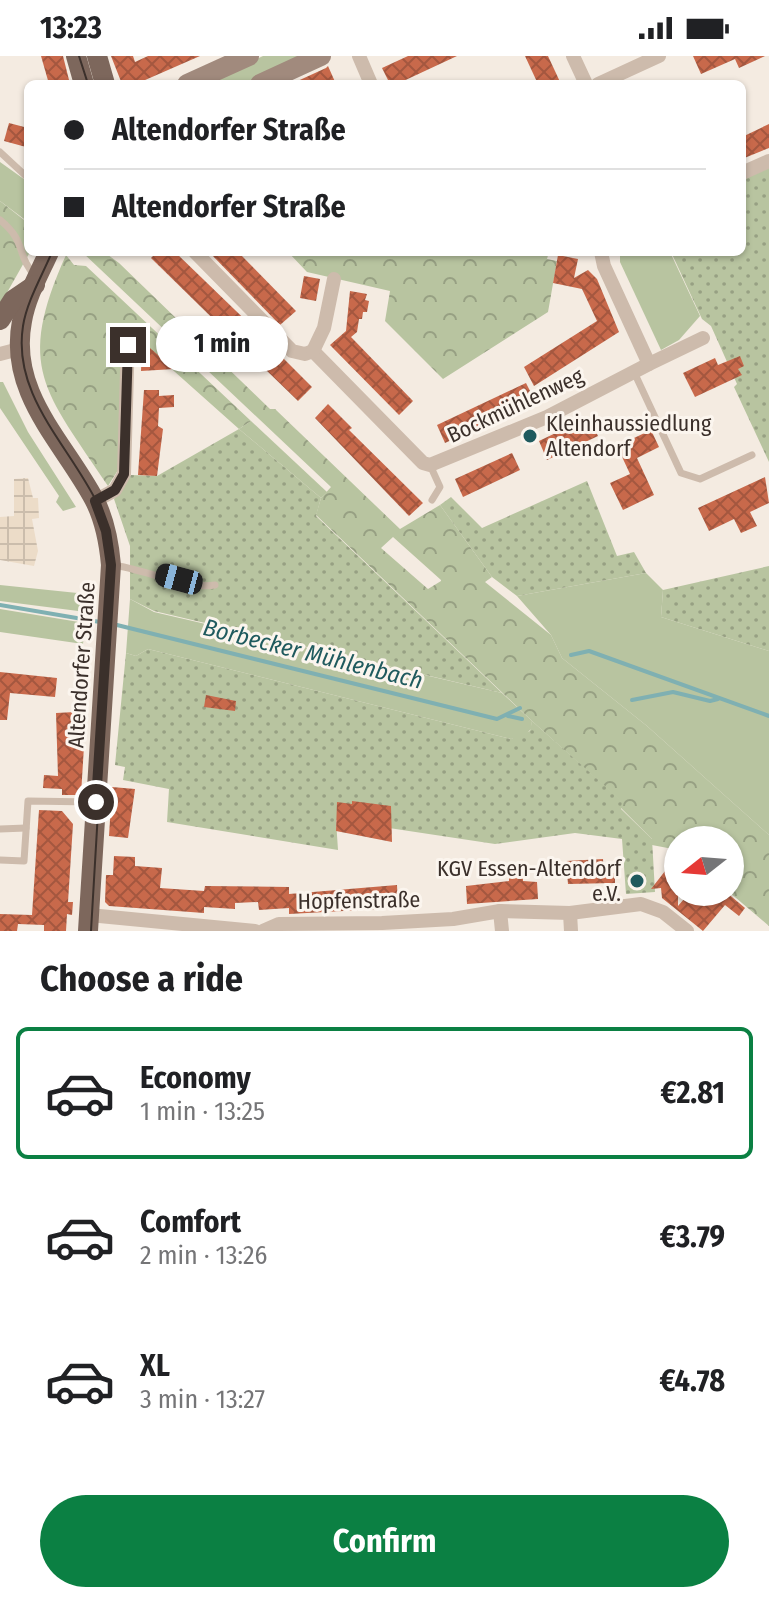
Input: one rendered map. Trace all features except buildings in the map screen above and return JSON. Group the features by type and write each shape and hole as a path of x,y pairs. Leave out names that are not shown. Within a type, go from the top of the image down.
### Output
{"main road":[{"path":"76,56 83,80"},
{"path":"97,56 104,80"},
{"path":"196,80 249,56"},
{"path":"269,80 321,56"},
{"name":"Altendorfer Straße","path":"47,256 9,351 29,396 95,501 106,531 111,565 88,923"},
{"path":"0,320 13,300 36,282"}],"street":[{"path":"359,56 369,80"},
{"path":"573,56 584,80"},
{"path":"607,80 659,56"},
{"path":"746,171 769,161"},
{"name":"Bockmühlenweg","path":"199,256 292,351 305,354 313,351 423,463 430,465 547,417 703,338"},
{"path":"602,256 649,364"},
{"path":"313,351 324,328 334,279"},
{"path":"95,501 115,490 124,474 124,342"},
{"name":"Hopfenstraße","path":"263,931 279,924 397,922 500,911 570,913 641,904 663,912 687,931"},
{"path":"500,911 502,931"},
{"path":"570,913 571,931"},
{"path":"88,923 255,931"}],"lane":[{"path":"85,56 92,80"},
{"path":"0,152 24,174"},
{"path":"0,220 17,235 22,248 22,262 36,282"},
{"path":"634,372 681,473 700,479 752,455"},
{"path":"430,465 440,487 432,500"},
{"path":"111,565 179,579 199,588 215,585"},
{"path":"0,860 24,861 28,801 96,802"},
{"path":"0,829 26,828"}],"green space":[{"path":"263,56 306,56 255,80 212,80"},
{"path":"0,162 24,179 24,219 0,201"},
{"path":"769,167 769,462 734,387 737,384 711,326 702,319 673,256 746,256 746,178"},
{"path":"0,201 24,220 24,256 28,256 0,305"},
{"path":"66,256 74,265 86,266 251,421 239,429 138,339 122,339 120,467 108,486 68,426 44,377 40,353 42,325"},
{"path":"86,256 109,256 119,263 400,529 440,505 492,577 485,582 551,635 562,658 647,726 769,835 769,926 744,905 744,826 664,826 664,847 652,845 652,839 621,808 621,801 532,721 316,515 321,498 331,487","holes":["393,537 441,580 428,589 381,548"]},
{"path":"292,256 548,256 547,259 557,261 548,312 443,379 385,321 390,291 307,272"},
{"path":"620,256 672,256 700,316 679,340 661,350"},
{"path":"0,382 3,382 28,432 76,507 63,511 56,502 59,496 0,408"},
{"path":"251,421 327,492 321,498 239,429"},
{"path":"239,429 321,498 316,516 502,693 154,611 130,599 130,546 114,499 131,475 157,476"},
{"path":"587,481 617,556 634,552 646,573 517,596 492,577 440,505 451,497 482,528"},
{"path":"769,566 769,651 661,617 663,590"},
{"path":"646,573 663,590 661,617 769,651 769,835 647,726 562,658 551,635 517,596"},
{"path":"0,585 87,594 88,588 92,588 91,606 87,606 86,612 0,601"},
{"path":"130,599 154,612 502,693 532,721 531,729 524,736 511,739 148,649 136,656 126,653"},
{"path":"0,609 85,623 83,644 0,632"},
{"path":"148,649 511,739 530,731 532,721 622,801 621,809 652,839 655,892 626,894 622,839 575,833 495,844 336,820 338,850 167,822 169,789 123,780 125,767 115,765 126,653 136,656"}],"shaded area":[{"path":"28,478 33,498 38,498 39,518 32,519 38,551 34,566 0,560 0,517 14,516 14,479"}],"waterway":[{"name":"Borbecker Mühlenbach","path":"0,605 100,622"},
{"name":"Borbecker Mühlenbach","path":"113,624 497,719 520,708"},
{"name":"Borbecker Mühlenbach","path":"571,655 589,651 769,716"},
{"path":"632,700 673,692 710,701 718,699"},
{"path":"508,716 522,719"}],"tram line":[{"path":"79,56 87,80"},
{"path":"50,256 25,317 23,358 30,388 43,415 78,469 107,525 113,556 91,931"}],"place":[{"name":"Kleinhaussiedlung Altendorf","path":"530,436"},
{"name":"KGV Essen-Altendorf e.V.","path":"637,881"}],"route":[{"path":"96,802 111,565 104,521 95,501 115,490 126,465 128,345"}]}
